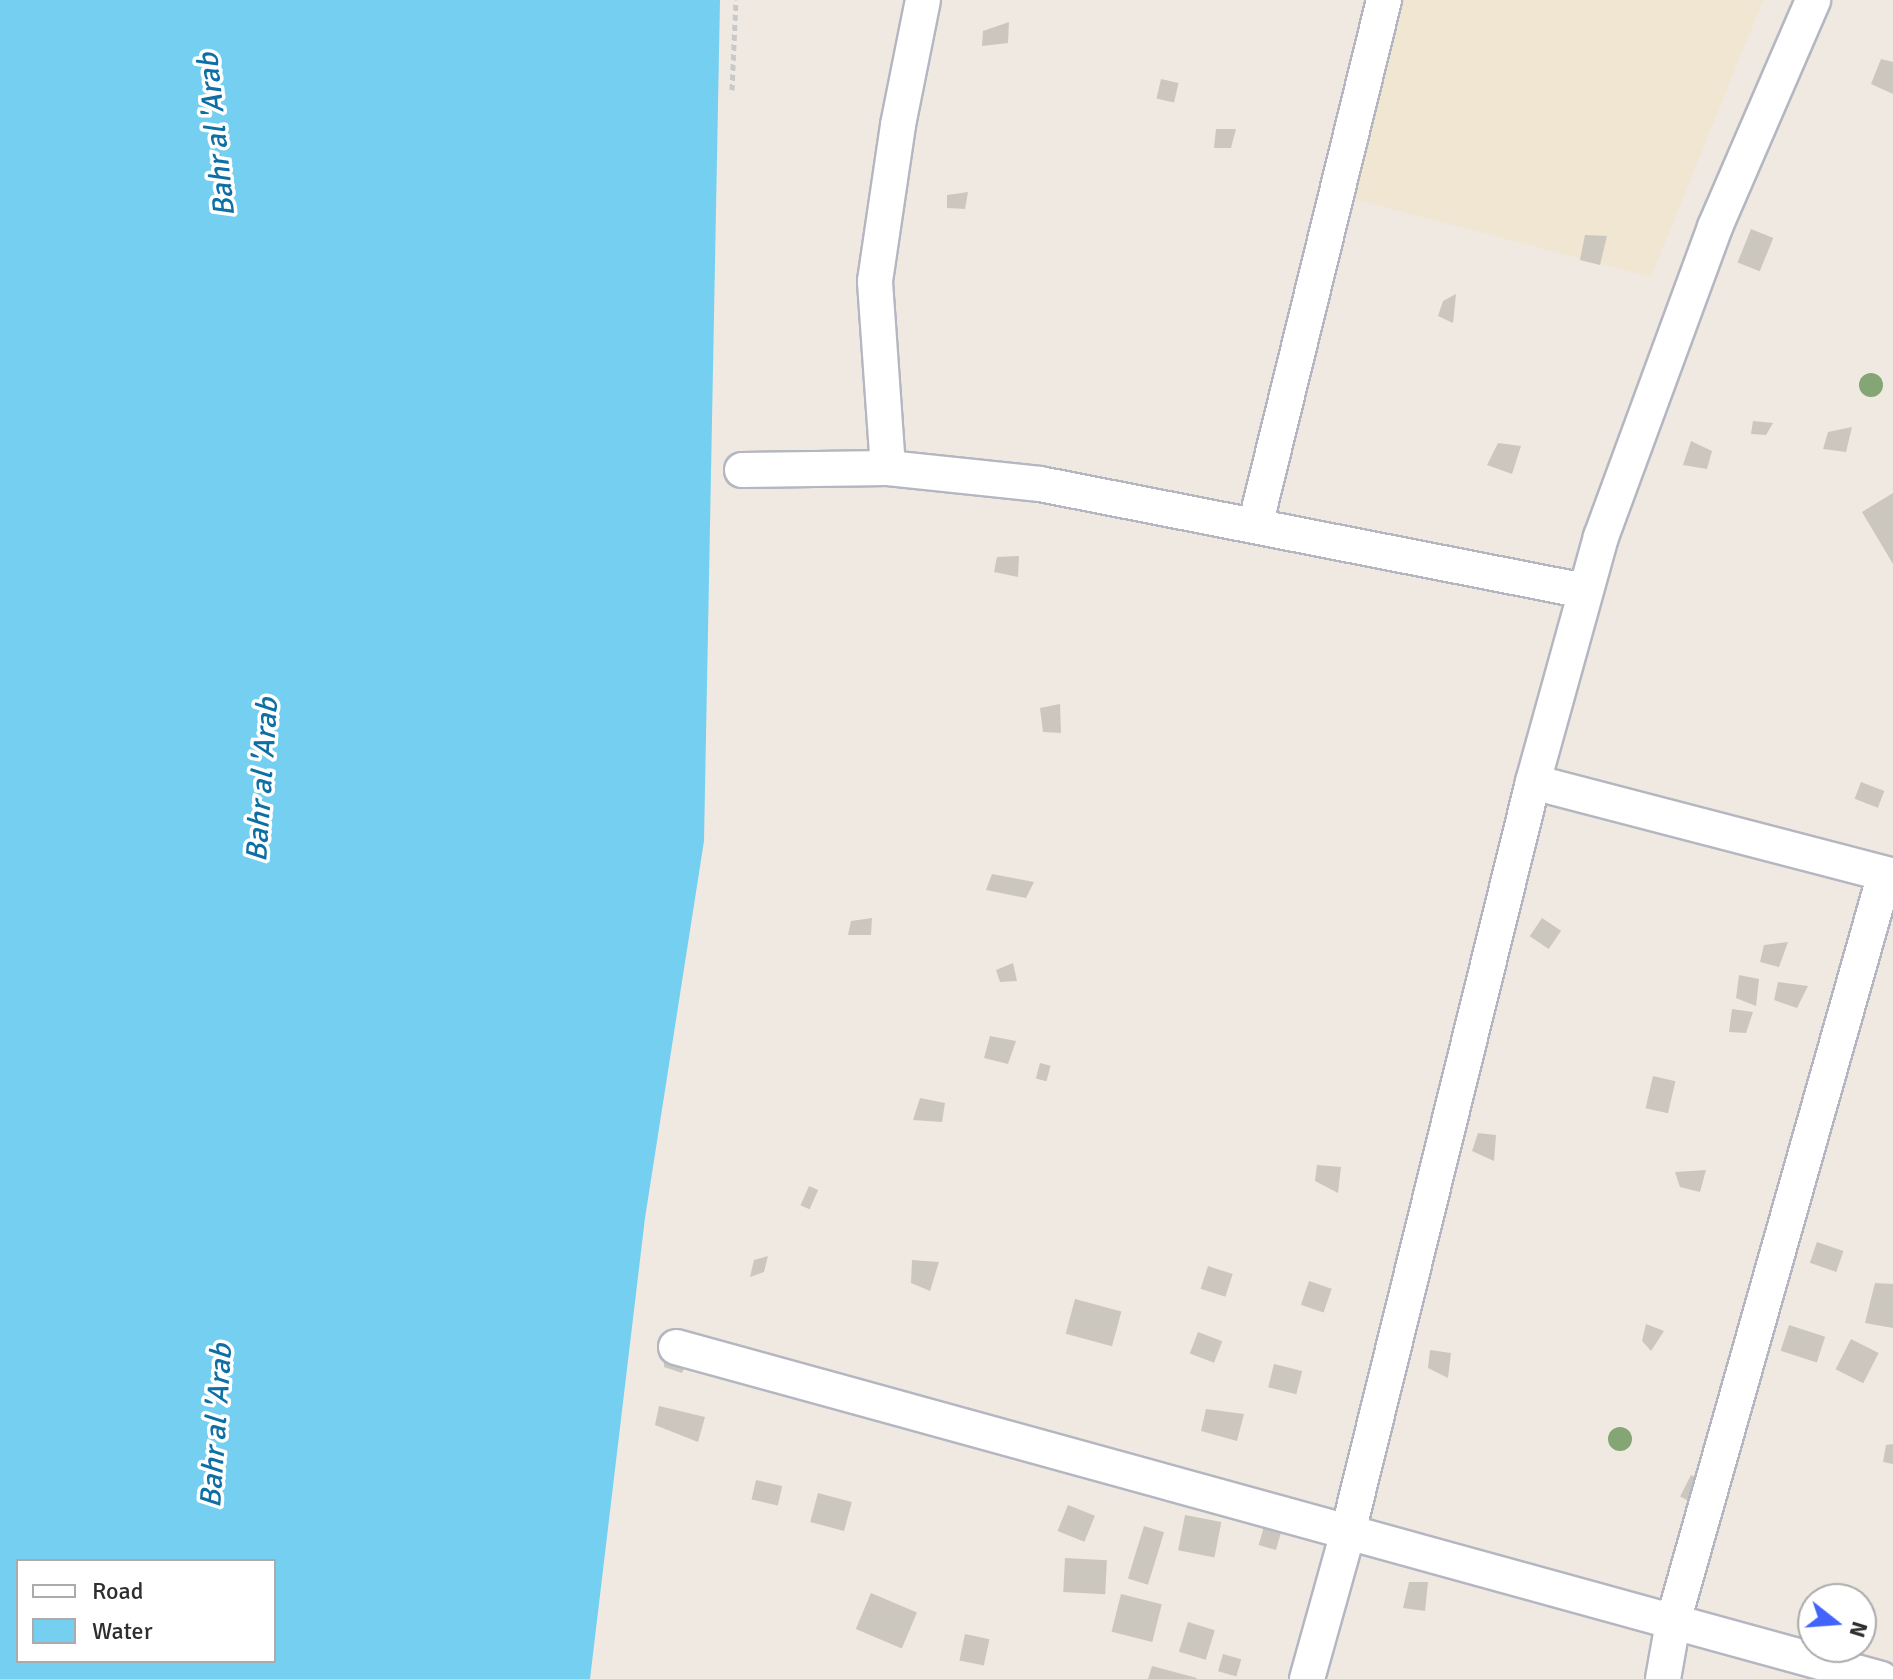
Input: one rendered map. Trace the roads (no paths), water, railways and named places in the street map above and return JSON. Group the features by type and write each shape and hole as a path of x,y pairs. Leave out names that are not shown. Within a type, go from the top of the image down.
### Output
{"street":[{"path":"888,468 875,281 923,0"},
{"path":"1255,526 1384,0"},
{"path":"1307,1679 1348,1532 1533,782 1585,591 1715,227 1813,0"},
{"path":"742,470 888,468 1040,484 1585,591"},
{"path":"1533,782 1889,875 1673,1622 1663,1679"},
{"path":"676,1347 1881,1679"}],"water":[{"name":"Bahr al 'Arab","path":"0,0 720,0 704,841 645,1218 590,1679 0,1679"}]}
